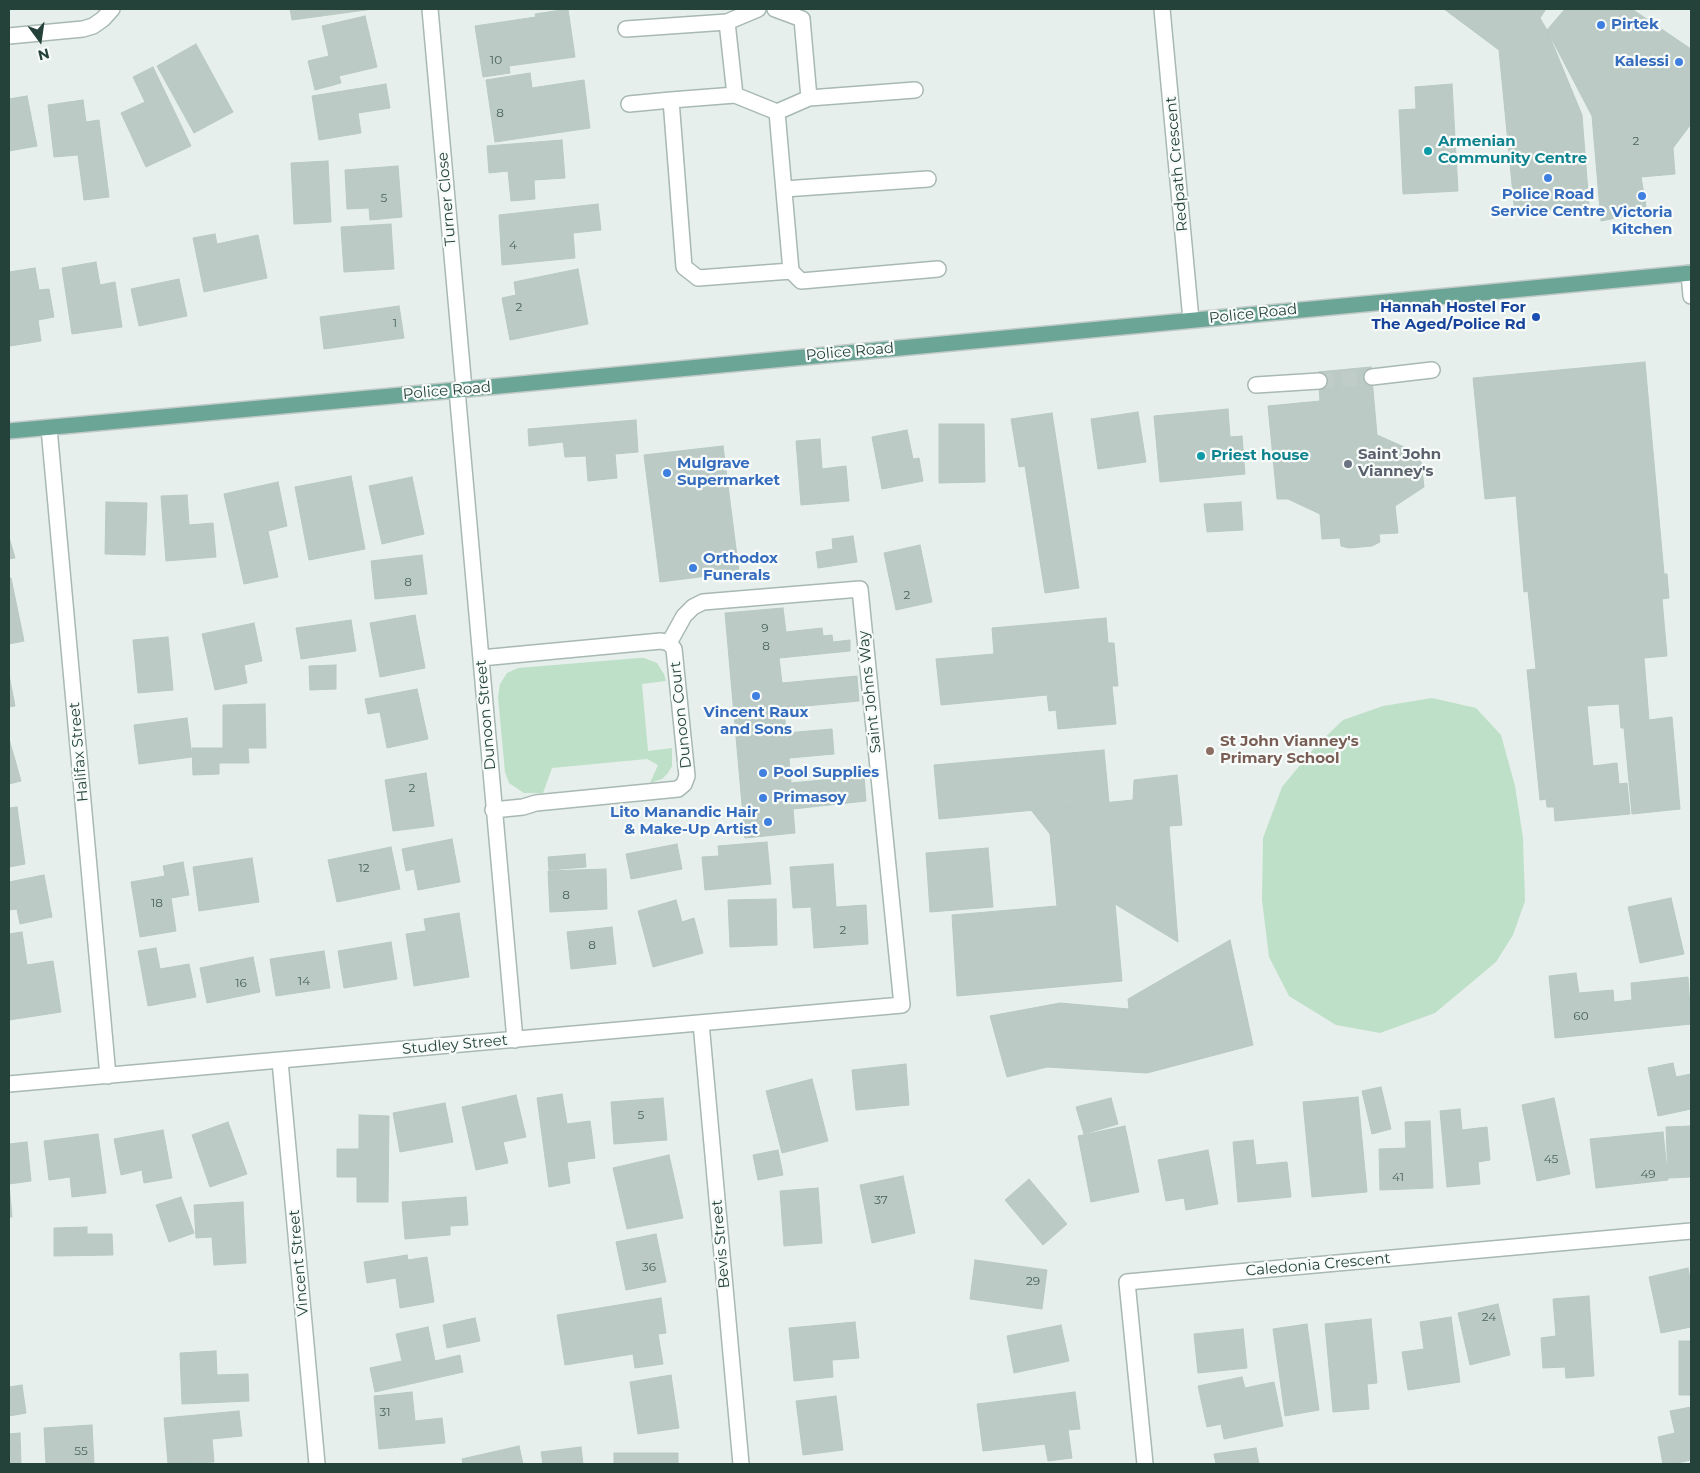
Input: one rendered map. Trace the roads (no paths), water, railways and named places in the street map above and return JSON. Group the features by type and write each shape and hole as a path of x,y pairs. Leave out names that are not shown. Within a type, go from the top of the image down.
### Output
{"main road":[{"name":"Police Road","path":"9,431 1690,273"}],"street":[{"path":"9,36 83,29 93,26 112,9"},
{"name":"Turner Close","path":"430,9 460,390"},
{"path":"626,29 727,22 758,9"},
{"path":"775,9 802,19 808,98"},
{"name":"Redpath Crescent","path":"1162,9 1192,320"},
{"path":"727,22 735,95"},
{"path":"629,104 735,95 777,112 808,98 915,90"},
{"path":"671,100 684,267 698,278 791,272"},
{"path":"777,112 791,272 801,281 938,269"},
{"path":"784,189 928,179"},
{"path":"1690,273 1691,296"},
{"path":"1372,377 1432,370"},
{"path":"1256,385 1318,381"},
{"name":"Dunoon Street","path":"460,390 481,658 515,1040"},
{"name":"Halifax Street","path":"49,428 108,1076"},
{"name":"Saint Johns Way","path":"670,643 684,616 693,607 704,602 860,589 902,1005"},
{"name":"Dunoon Court","path":"481,658 661,641 670,643 674,649 678,680 687,776 684,784 678,789 539,803 494,810"},
{"name":"Studley Street","path":"9,1084 902,1005"},
{"name":"Bevis Street","path":"701,1023 741,1464"},
{"name":"Vincent Street","path":"280,1061 317,1464"},
{"name":"Caledonia Crescent","path":"1145,1464 1127,1282 1691,1231"}],"tunnel":[{"path":"1319,381 1372,377"}],"place":[{"name":"Pirtek","path":"1601,25"},
{"name":"Kalessi","path":"1679,62"},
{"name":"Armenian Community Centre","path":"1428,151"},
{"name":"Police Road Service Centre","path":"1548,178"},
{"name":"Victoria Kitchen","path":"1642,196"},
{"name":"Hannah Hostel For The Aged/Police Rd","path":"1536,317"},
{"name":"Priest house","path":"1201,456"},
{"name":"Saint John Vianney's","path":"1348,464"},
{"name":"Mulgrave Supermarket","path":"667,473"},
{"name":"Orthodox Funerals","path":"693,568"},
{"name":"Vincent Raux and Sons","path":"756,696"},
{"name":"St John Vianney's Primary School","path":"1210,751"},
{"name":"Pool Supplies","path":"763,773"},
{"name":"Primasoy","path":"763,798"},
{"name":"Lito Manandic Hair & Make-Up Artist","path":"768,822"}]}
